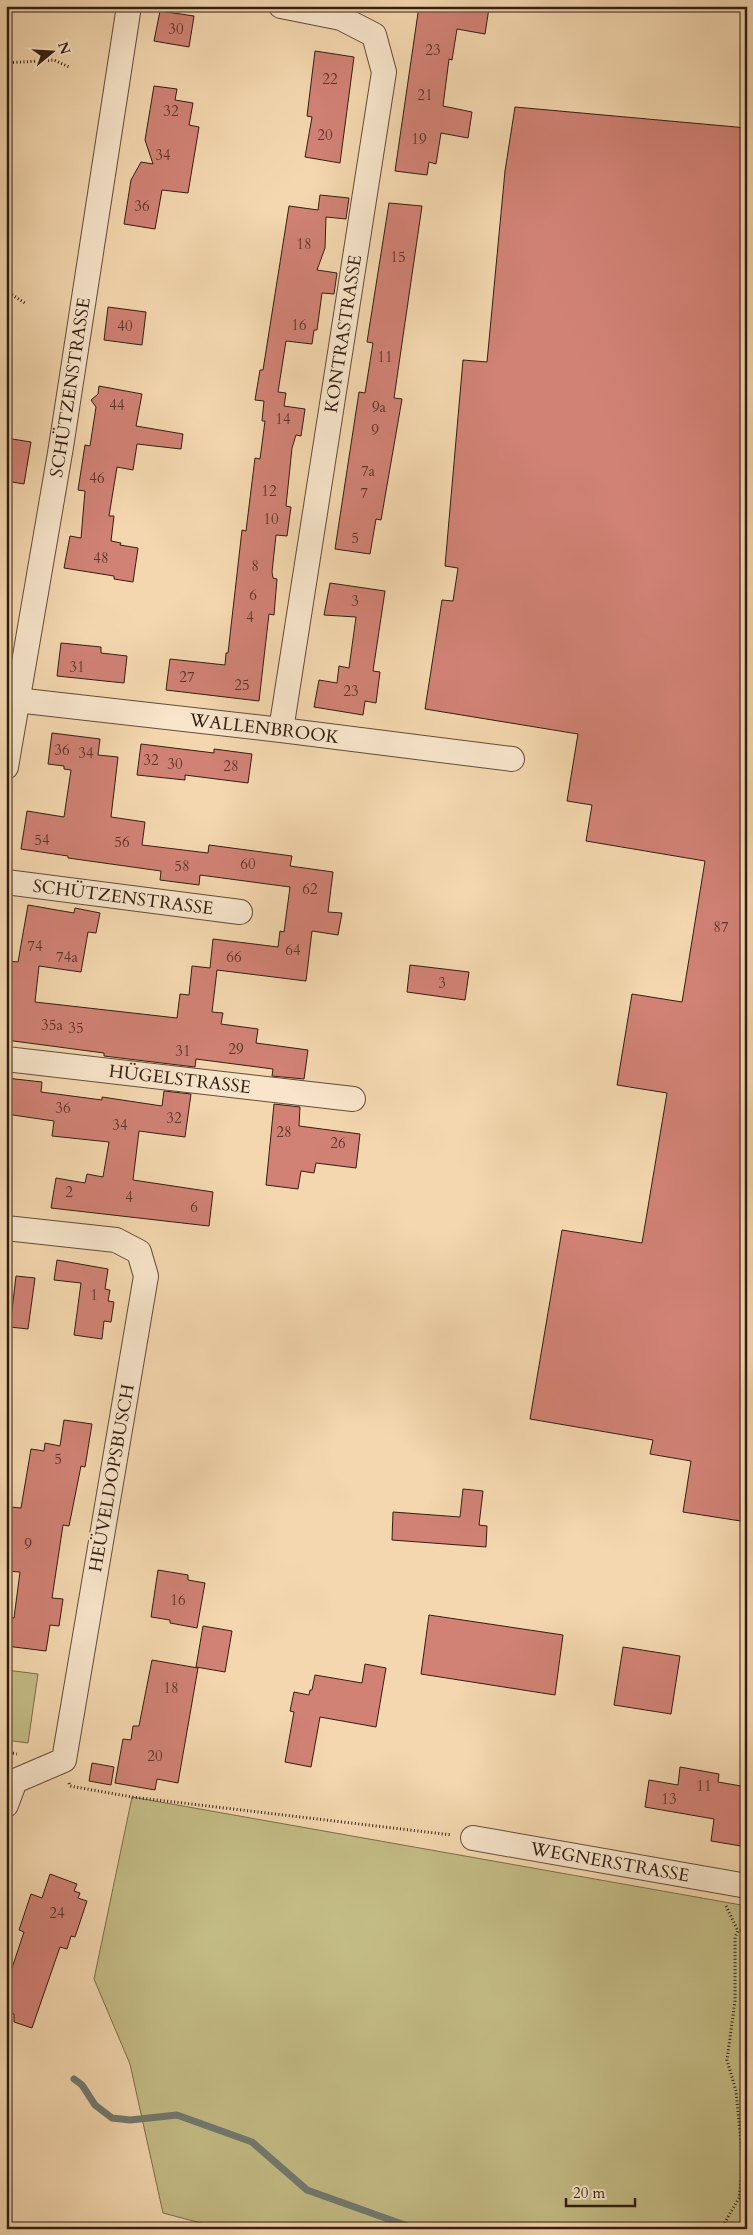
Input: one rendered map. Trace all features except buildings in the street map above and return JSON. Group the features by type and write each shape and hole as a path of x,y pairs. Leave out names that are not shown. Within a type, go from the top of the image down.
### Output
{"street":[{"name":"SCHÜTZENSTRASSE","path":"6,767 16,700 15,659 61,447 129,6"},
{"name":"KONTRASTRASSE","path":"280,730 384,72 374,35 341,18 281,6"},
{"name":"WALLENBROOK","path":"16,700 280,730 512,760"},
{"name":"SCHÜTZENSTRASSE","path":"6,882 240,912"},
{"name":"HÜGELSTRASSE","path":"6,1059 353,1098"},
{"name":"HEÜVELDOPSBUSCH","path":"6,1228 116,1240 138,1252 146,1276 64,1760"},
{"path":"6,1805 14,1781 64,1760"},
{"name":"WEGNERSTRASSE","path":"473,1838 747,1886"}],"path":[{"path":"6,63 54,60 69,67"},
{"path":"6,291 25,303"},
{"path":"64,1760 70,1786 132,1797 473,1838"},
{"path":"721,2229 739,2198 743,2164 736,2091 727,2060 735,2001 734,1936 738,1931 747,1929"}],"shaded area":[{"path":"6,1670 38,1674 28,1743 6,1740"},
{"path":"132,1797 747,1906 747,2229 224,2229 163,2213 130,2064 94,1979"}],"waterway":[{"path":"74,2079 82,2085 95,2105 112,2118 130,2120 177,2115 252,2142 307,2190 416,2229"}]}
